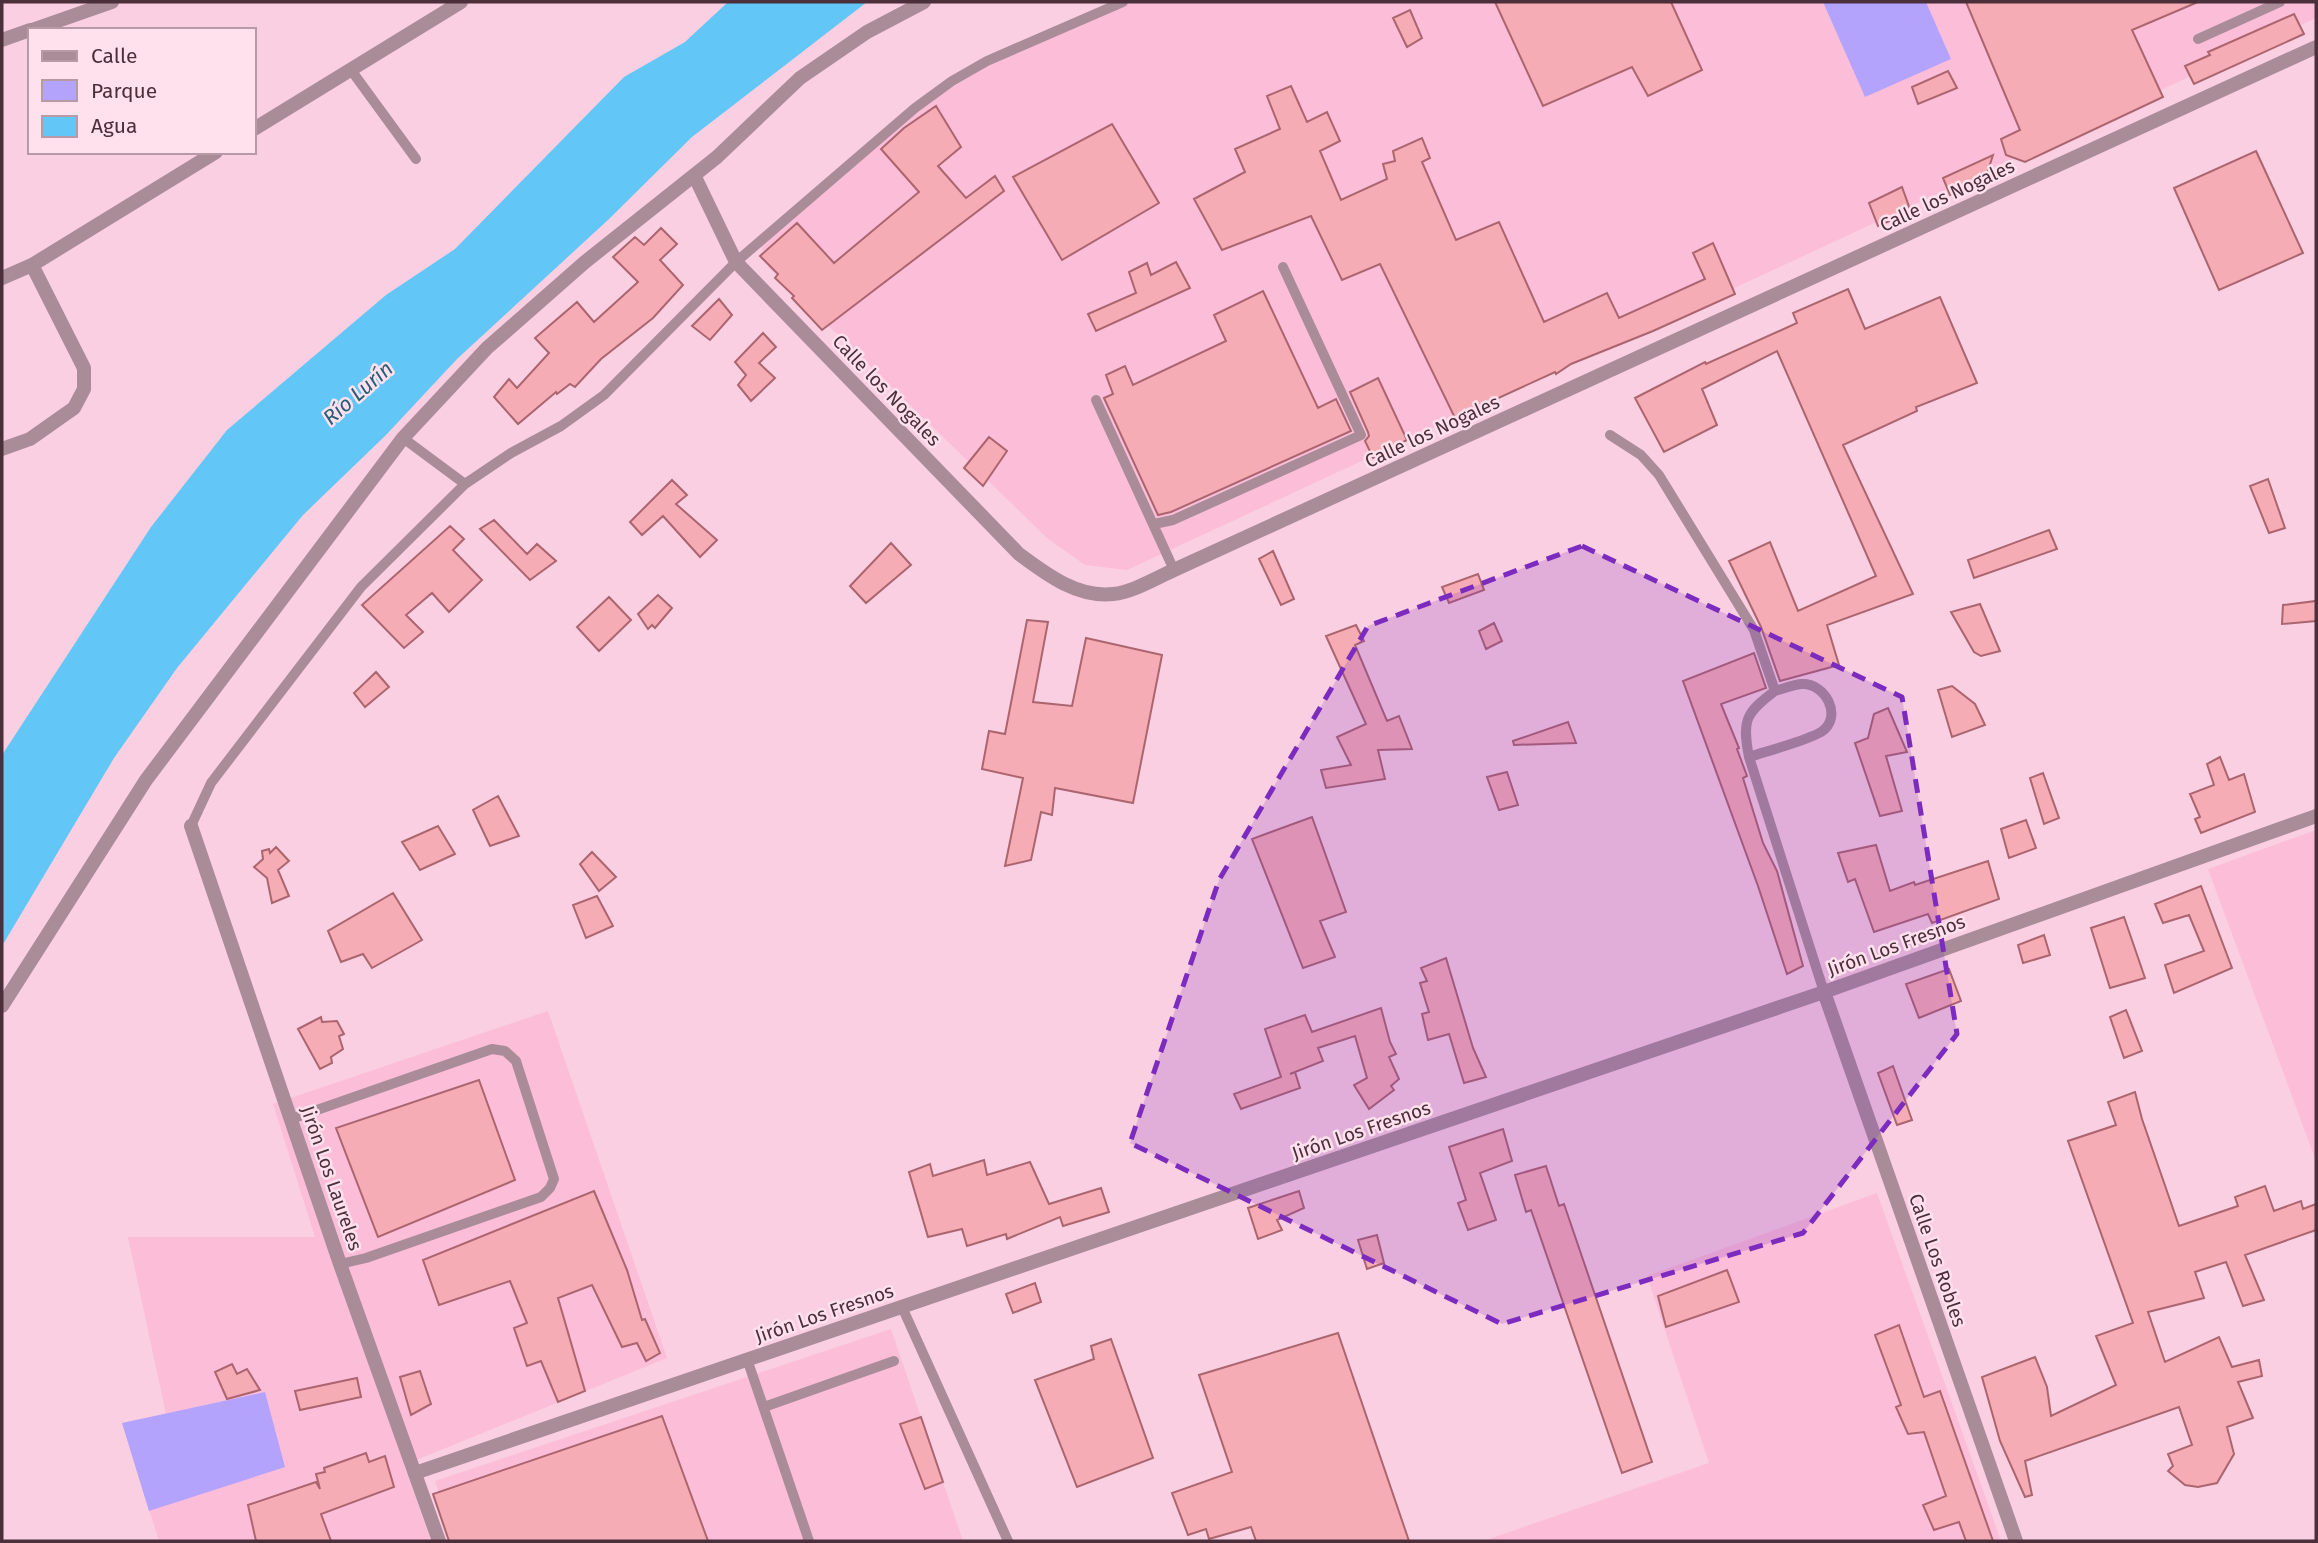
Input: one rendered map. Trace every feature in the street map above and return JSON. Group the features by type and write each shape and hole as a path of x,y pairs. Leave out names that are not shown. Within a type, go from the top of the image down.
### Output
{"street":[{"path":"37,28 112,2"},
{"path":"256,128 461,2"},
{"path":"2,1006 146,780 403,438 487,348 585,262 695,177 800,78 867,32 924,2"},
{"path":"2,40 28,31"},
{"name":"Calle los Nogales","path":"695,177 736,262 1019,554 1055,580 1083,591 1113,594 1174,570 2316,47"},
{"path":"2,278 32,265 213,154"},
{"path":"2,449 30,439 74,408 84,389 84,368 32,265"},
{"name":"Jirón Los Fresnos","path":"415,1473 1825,992 2316,816"},
{"name":"Jirón Los Laureles","path":"191,826 340,1264 439,1541"},
{"name":"Calle Los Robles","path":"1825,992 2015,1541"}],"lane":[{"path":"191,826 211,783 360,587 465,484 511,453 561,426 604,395 736,262 915,108 951,81 1010,50 1123,2"},
{"path":"2198,39 2280,2"},
{"path":"351,70 416,159"},
{"path":"1154,524 1173,520 1361,435 1283,267"},
{"path":"1096,400 1174,570"},
{"path":"1610,435 1641,455 1659,475 1754,630 1775,691"},
{"path":"403,438 465,484"},
{"path":"1749,757 1820,732 1830,723 1832,714 1827,698 1817,687 1802,684 1775,691 1754,707 1746,725 1749,757 1825,992"},
{"path":"291,1119 492,1049 505,1051 516,1061 554,1179 550,1188 541,1197 366,1258 340,1264"},
{"path":"902,1307 1008,1541"},
{"path":"747,1359 809,1541"},
{"path":"764,1407 894,1361"}],"highlighted area":[{"path":"1582,546 1902,697 1957,1034 1803,1233 1502,1324 1130,1143 1219,880 1368,626"}],"shaded area":[{"path":"1131,2 2316,2 2316,18 1127,570 1085,565 1047,538 769,268 760,242 927,104 985,66"},
{"path":"2316,830 2316,1161 2208,869"},
{"path":"548,1011 667,1358 404,1465 431,1541 159,1541 122,1423 166,1414 128,1237 315,1237 273,1104"},
{"path":"1877,1193 2001,1541 1483,1541 1709,1463 1647,1276"},
{"path":"891,1329 963,1541 456,1541 435,1481"}],"green space":[{"path":"1823,2 1926,2 1951,59 1865,97"},
{"path":"265,1392 285,1467 149,1511 122,1423"}],"water":[{"name":"Río Lurín","path":"728,2 867,2 692,137 609,219 457,359 386,435 303,515 177,668 114,758 2,946 2,755 151,527 227,430 386,295 455,249 624,77 685,42"}],"building":[{"path":"1495,2 1671,2 1702,70 1648,96 1632,67 1543,106"},
{"path":"1966,2 2198,2 2132,30 2163,97 2025,162 2006,155 2001,139 2020,130"},
{"path":"1410,10 1422,38 1407,47 1393,18"},
{"path":"2294,14 2304,34 2194,84 2185,66 2210,55 2208,52"},
{"path":"1948,71 1957,88 1918,104 1912,87"},
{"path":"1291,86 1307,122 1327,112 1340,141 1320,151 1341,200 1387,179 1383,164 1395,161 1393,151 1422,138 1430,158 1422,162 1456,240 1499,222 1544,322 1607,293 1619,318 1705,279 1693,253 1713,243 1735,294 1571,364 1556,374 1555,372 1455,418 1380,264 1342,280 1311,216 1222,250 1194,199 1245,172 1235,149 1280,129 1267,96"},
{"path":"936,106 961,147 938,166 966,198 995,176 1004,191 822,330 775,278 778,274 760,256 797,223 834,263 919,192 881,149 904,128"},
{"path":"1112,124 1159,203 1062,260 1013,177"},
{"path":"2256,151 2303,253 2219,290 2174,188"},
{"path":"1993,155 1985,180 1950,195 1943,178"},
{"path":"1902,187 1911,212 1878,226 1869,203"},
{"path":"661,228 677,244 660,260 683,285 653,318 601,359 575,387 570,384 557,394 556,392 518,424 494,397 509,379 517,388 549,353 535,338 577,302 594,322 638,282 613,257 635,237 644,245"},
{"path":"1176,262 1190,288 1096,331 1088,314 1136,293 1129,272 1147,263 1151,275"},
{"path":"1848,289 1865,329 1940,297 1977,383 1916,407 1917,411 1843,445 1913,594 1827,625 1839,665 1780,681 1761,627 1729,561 1770,542 1798,611 1876,576 1777,351 1702,389 1717,425 1664,452 1635,398 1705,362 1706,364 1797,323 1793,313"},
{"path":"1263,291 1318,408 1336,399 1351,431 1171,512 1158,515 1104,398 1113,394 1106,375 1125,366 1133,385 1226,341 1214,315"},
{"path":"719,299 732,315 710,340 692,326"},
{"path":"763,333 776,347 759,363 775,378 751,401 738,385 746,375 735,362"},
{"path":"1378,378 1407,440 1373,458 1365,441 1369,436 1368,432 1350,392"},
{"path":"989,437 1007,451 983,486 964,468"},
{"path":"2268,479 2285,528 2269,533 2250,486"},
{"path":"672,480 687,495 676,504 717,540 700,557 663,516 642,535 630,522"},
{"path":"494,520 527,554 537,544 556,561 530,580 480,529"},
{"path":"450,526 464,539 453,550 482,580 449,612 432,593 406,615 423,632 404,648 362,605"},
{"path":"2049,530 2057,549 1974,578 1968,560"},
{"path":"891,543 911,565 866,603 850,586"},
{"path":"1273,551 1294,599 1281,605 1259,559"},
{"path":"1478,574 1484,590 1449,603 1442,587"},
{"path":"658,595 672,608 655,628 652,625 648,629 638,614"},
{"path":"609,597 631,620 599,651 577,627"},
{"path":"2316,601 2316,621 2282,624 2283,605"},
{"path":"1980,604 2000,651 1981,656 1974,652 1951,612"},
{"path":"1027,620 1048,622 1033,702 1072,706 1086,638 1162,655 1133,803 1055,788 1052,815 1041,812 1031,860 1005,866 1023,778 982,769 989,731 1005,734"},
{"path":"1494,623 1502,641 1486,649 1479,631"},
{"path":"1356,625 1364,641 1355,645 1387,721 1399,716 1412,749 1378,750 1385,779 1326,788 1321,770 1351,765 1337,737 1366,724 1326,636"},
{"path":"1754,653 1766,688 1721,704 1739,748 1737,749 1747,776 1743,778 1763,843 1777,871 1803,966 1787,974 1758,886 1683,681"},
{"path":"376,672 389,687 365,707 354,693"},
{"path":"1952,686 1975,704 1985,725 1952,737 1938,690"},
{"path":"1888,708 1907,752 1886,756 1902,811 1880,816 1855,743 1868,738 1874,714"},
{"path":"1568,722 1576,743 1514,745 1513,741"},
{"path":"2220,757 2229,780 2244,774 2255,812 2201,833 2195,819 2200,817 2190,794 2214,785 2207,764"},
{"path":"1507,772 1518,805 1499,810 1487,777"},
{"path":"2043,773 2059,818 2044,824 2030,778"},
{"path":"498,796 519,836 490,846 473,810"},
{"path":"1312,817 1346,912 1320,921 1335,957 1303,968 1252,839"},
{"path":"2026,820 2036,848 2009,858 2001,829"},
{"path":"438,826 455,854 420,870 402,842"},
{"path":"1876,845 1890,891 1988,861 1999,899 1932,923 1928,914 1874,932 1855,879 1848,882 1838,853"},
{"path":"276,847 289,861 278,870 289,896 272,903 267,878 254,867 263,859 262,851 269,849 270,853"},
{"path":"592,852 616,877 599,891 580,864"},
{"path":"2201,886 2232,968 2174,993 2165,965 2204,951 2189,915 2163,923 2155,904"},
{"path":"393,893 422,940 372,968 363,954 341,962 328,931"},
{"path":"597,896 613,926 586,938 573,905"},
{"path":"2124,917 2145,978 2110,988 2091,928"},
{"path":"2044,935 2050,955 2023,963 2018,945"},
{"path":"1446,958 1473,1048 1486,1077 1464,1083 1449,1034 1428,1040 1422,1014 1429,1012 1420,983 1427,981 1421,968"},
{"path":"1949,969 1961,1001 1919,1018 1906,984"},
{"path":"1381,1008 1396,1054 1389,1057 1399,1079 1391,1086 1394,1090 1369,1109 1354,1085 1367,1078 1355,1036 1318,1048 1323,1061 1295,1072 1300,1088 1241,1109 1234,1094 1281,1077 1265,1029 1305,1015 1312,1032"},
{"path":"2126,1010 2142,1051 2124,1058 2110,1017"},
{"path":"321,1017 322,1022 337,1021 344,1034 339,1036 343,1049 331,1057 332,1063 320,1069 298,1029"},
{"path":"1893,1066 1912,1120 1897,1125 1878,1073"},
{"path":"479,1080 515,1180 378,1237 336,1128"},
{"path":"2135,1092 2179,1226 2238,1206 2235,1197 2265,1186 2274,1211 2301,1201 2303,1209 2316,1204 2316,1230 2245,1255 2264,1300 2243,1306 2226,1262 2195,1272 2204,1298 2148,1312 2165,1362 2219,1337 2232,1367 2259,1360 2262,1376 2238,1382 2253,1418 2227,1427 2234,1454 2217,1483 2198,1487 2185,1485 2168,1471 2173,1466 2168,1454 2192,1445 2179,1407 2025,1461 2032,1495 2025,1497 2000,1441 1982,1377 2035,1357 2047,1387 2051,1416 2116,1385 2096,1336 2133,1323 2068,1141 2116,1125 2108,1102"},
{"path":"1503,1129 1512,1161 1480,1173 1496,1220 1468,1230 1458,1203 1466,1200 1449,1147"},
{"path":"984,1160 987,1175 1030,1162 1049,1204 1101,1188 1109,1212 1063,1226 1060,1217 1007,1239 1006,1234 967,1246 962,1229 928,1237 909,1172 930,1164 933,1176"},
{"path":"1546,1166 1559,1206 1564,1204 1652,1462 1622,1473 1531,1210 1526,1212 1515,1175"},
{"path":"594,1191 627,1270 642,1320 645,1319 660,1353 646,1361 637,1343 622,1347 592,1285 558,1298 585,1391 558,1402 541,1361 527,1366 514,1328 527,1323 510,1281 439,1305 423,1260"},
{"path":"1299,1191 1304,1208 1277,1220 1282,1230 1258,1239 1248,1208"},
{"path":"1377,1235 1384,1263 1367,1269 1358,1240"},
{"path":"1727,1270 1739,1302 1666,1327 1658,1296"},
{"path":"1035,1283 1041,1302 1013,1313 1006,1294"},
{"path":"1899,1325 1924,1397 1940,1391 1993,1541 1966,1541 1959,1522 1934,1530 1923,1505 1946,1496 1924,1432 1908,1434 1896,1407 1901,1405 1875,1335"},
{"path":"1338,1333 1409,1541 1256,1541 1251,1527 1209,1539 1206,1529 1188,1535 1172,1493 1232,1472 1199,1375"},
{"path":"1111,1339 1153,1458 1077,1487 1035,1380 1094,1359 1091,1346"},
{"path":"232,1364 237,1374 247,1369 260,1390 227,1399 215,1372"},
{"path":"420,1371 431,1404 411,1415 400,1377"},
{"path":"357,1378 361,1397 300,1410 295,1391"},
{"path":"662,1416 708,1541 449,1541 433,1494"},
{"path":"921,1417 943,1482 925,1489 900,1424"},
{"path":"366,1453 369,1462 385,1456 394,1487 321,1514 331,1541 256,1541 248,1505 316,1482 320,1489 316,1474 325,1472 324,1468"}]}
